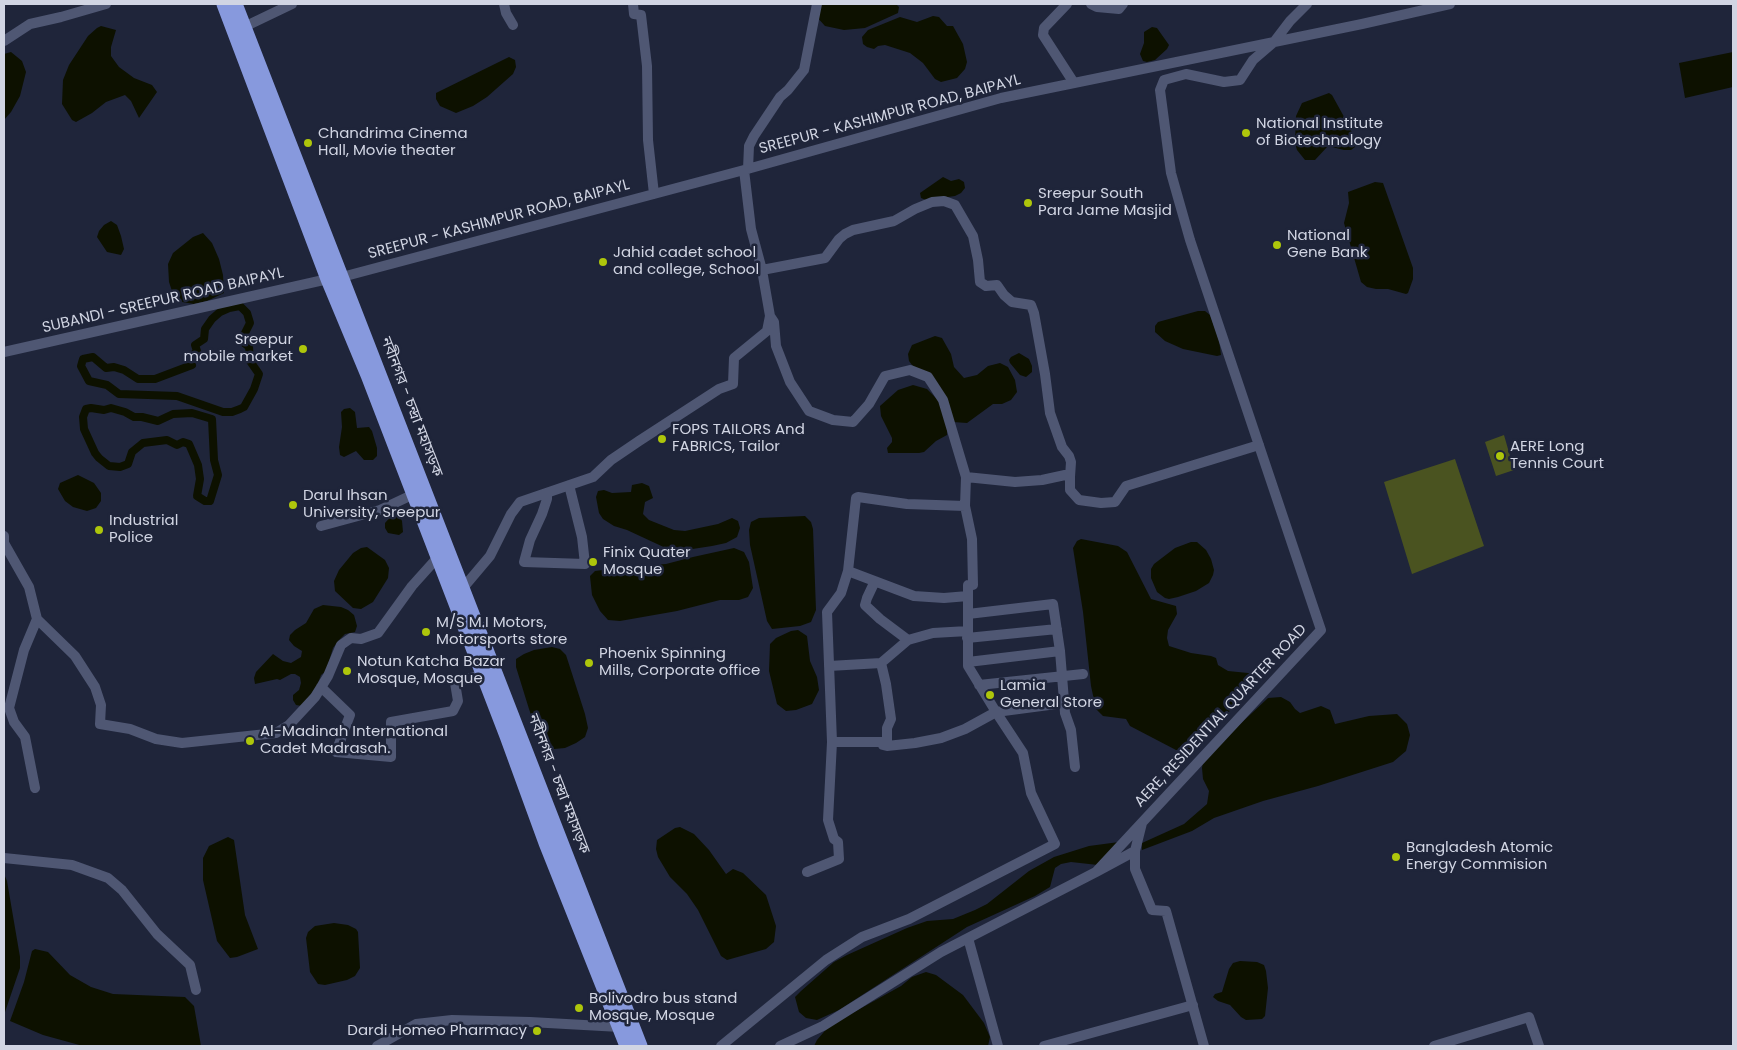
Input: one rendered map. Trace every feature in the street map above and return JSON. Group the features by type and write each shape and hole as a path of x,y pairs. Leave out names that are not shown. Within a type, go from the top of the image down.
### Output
{"highway":[{"name":"নবীনগর - চন্দ্রা মহাসড়ক","path":"224,4 463,588 640,1046"},
{"name":"নবীনগর - চন্দ্রা মহাসড়ক","path":"236,4 414,494 484,674 546,842 627,1046"}],"street":[{"path":"4,41 30,24 106,4"},
{"path":"244,27 292,4"},
{"path":"504,4 506,13 513,25"},
{"path":"633,4 634,14 641,15 646,57 648,140 654,194"},
{"path":"463,588 490,556 511,514 520,502 593,477 611,460 646,436 719,389 733,384 734,358 767,331 770,316 762,270 751,229 746,169 750,146 754,136 780,97 804,70 817,4"},
{"path":"1067,4 1044,28 1043,35 1074,83"},
{"path":"1091,4 1097,7 1119,9 1124,4"},
{"path":"762,270 826,258 839,239 852,230 894,221 932,202 944,201 955,204 973,236 980,282 986,286 997,285 1012,302 1031,306 1034,313 1050,413 1062,447 1071,462 1070,490 1079,500 1101,503 1115,502 1126,486 1259,445 1190,240 1171,173 1160,90 1164,80 1186,74 1224,82 1240,80 1253,60 1274,42 1290,21 1307,4"},
{"name":"SREEPUR - KASHIMPUR ROAD, BAIPAYL","path":"335,278 654,194 962,108 1274,42 1429,6 1450,4"},
{"name":"SUBANDI - SREEPUR ROAD BAIPAYL","path":"4,352 335,278"},
{"path":"721,1046 826,960 862,937 909,920 1055,844 1032,793 1023,753 968,666 968,585 973,585 972,539 965,506 966,477 943,400 928,377 910,370 884,376 869,404 853,422 833,420 809,411 790,382 776,346 774,322 770,316"},
{"name":"AERE, RESIDENTIAL QUARTER ROAD","path":"1096,872 1321,630 1259,445"},
{"path":"966,477 1015,482 1042,480 1065,475 1070,477"},
{"path":"547,493 542,514 530,540 524,562 585,564 582,537 569,485"},
{"path":"321,526 380,510 414,494"},
{"path":"807,872 839,859 838,842 834,839 828,820 832,742 827,612 842,592 848,571 856,498 907,504 965,506"},
{"path":"4,536 4,543 30,587 38,619 75,656 95,686 100,705 100,724 130,729 156,739 182,743 276,733 289,726 321,687 328,676 341,645 350,638 361,639 378,633 412,586 438,557"},
{"path":"848,571 914,596 944,598 968,596"},
{"path":"875,581 866,598 865,605 908,640"},
{"path":"968,614 1053,604 1063,676 1064,714 1071,730 1075,767"},
{"path":"4,722 24,650 38,619"},
{"path":"829,666 881,663 908,640 933,633 968,635 1056,629"},
{"path":"968,662 1060,651"},
{"path":"881,663 891,719 887,728 887,746"},
{"path":"321,687 350,716 336,752 390,757 391,722 453,711 458,701 455,683 484,674"},
{"path":"979,685 1083,674"},
{"path":"832,742 883,742 883,745 887,746 941,738 965,729 996,712 1064,704"},
{"path":"9,708 14,722 25,737 35,788"},
{"name":"AERE, RESIDENTIAL QUARTER ROAD","path":"1142,822 1135,851 1136,869 1152,910 1166,910 1204,1046"},
{"path":"780,1046 823,1026 941,952 1135,851"},
{"path":"4,858 72,865 108,878 122,890 158,934 190,965 196,990"},
{"path":"968,938 998,1046"},
{"path":"1044,1046 1193,1005"},
{"path":"1434,1046 1445,1045 1529,1017 1539,1046"},
{"path":"377,1046 416,1024 452,1020 620,1027"}],"green space":[{"name":"AERE Long Tennis Court","path":"1504,435 1514,470 1496,476 1485,442"},
{"path":"1455,459 1484,546 1412,574 1384,482"}],"shaded area":[{"path":"821,4 896,4 899,7 898,13 865,28 844,30 825,26 816,16"},
{"path":"933,16 939,17 947,26 953,26 963,44 967,62 965,69 957,78 941,82 935,79 923,63 910,53 885,45 874,49 863,44 862,37 868,30 900,17 917,22"},
{"path":"101,26 116,30 111,47 111,56 119,67 134,78 152,85 157,92 139,118 131,101 125,95 106,102 76,122 72,120 62,104 63,80 69,65 88,36"},
{"path":"1152,27 1157,28 1169,45 1155,60 1147,62 1143,61 1140,54 1144,43 1144,32"},
{"path":"11,52 22,61 26,72 20,96 4,120 4,54"},
{"path":"1733,52 1733,87 1685,98 1679,63"},
{"path":"509,57 515,60 516,67 513,74 487,97 473,106 456,113 440,106 436,99 436,93"},
{"path":"1329,93 1332,95 1348,124 1354,137 1355,147 1351,150 1344,150 1328,146 1315,160 1305,160 1297,150 1295,143 1296,116 1302,103"},
{"path":"943,177 951,181 959,179 964,182 965,188 955,196 926,200 921,198 920,193"},
{"path":"1375,182 1383,183 1413,268 1413,279 1406,294 1388,289 1367,287 1361,282 1344,223 1349,203 1348,192"},
{"path":"111,221 117,225 121,236 124,249 121,255 107,252 97,237 104,225"},
{"path":"203,233 212,243 219,259 223,275 224,293 207,301 194,304 182,302 173,294 169,282 168,264 173,253 193,237"},
{"path":"1198,311 1205,311 1210,315 1219,340 1221,355 1217,356 1183,349 1165,341 1155,332 1155,326 1158,322"},
{"path":"935,336 942,338 951,354 954,367 964,378 977,375 988,366 1000,363 1008,367 1015,380 1017,392 1011,400 1002,404 993,404 967,423 953,422 943,396 909,361 908,354 912,345"},
{"path":"1019,353 1029,359 1032,366 1032,372 1026,377 1020,375 1009,360"},
{"path":"913,385 927,389 939,401 947,427 947,435 936,441 924,452 888,453 887,448 892,442 892,438 881,416 880,406 898,390"},
{"path":"350,408 355,412 357,428 369,427 372,431 377,448 377,456 373,460 364,460 356,451 344,457 340,455 341,412 344,409"},
{"path":"78,475 94,483 101,493 101,501 96,508 87,511 73,507 65,501 58,489 60,483"},
{"path":"642,483 649,486 653,498 645,502 643,514 649,520 674,530 685,531 718,524 732,518 738,521 740,528 737,537 726,543 712,546 686,550 670,550 614,526 603,519 599,513 596,497 598,491 604,490 612,493 631,492 632,485"},
{"path":"394,513 402,521 403,532 399,535 388,533 385,528 385,523"},
{"path":"805,516 811,522 813,529 816,610 811,622 800,626 772,629 767,621 750,545 749,530 751,522 759,518"},
{"path":"1081,539 1118,546 1127,552 1151,599 1176,606 1177,614 1168,630 1169,646 1191,653 1211,656 1216,658 1218,665 1228,671 1248,673 1256,677 1257,682 1254,686 1193,749 1176,750 1130,726 1126,719 1103,716 1096,709 1091,686 1083,612 1073,548 1077,541"},
{"path":"1191,542 1197,542 1206,550 1211,559 1214,570 1213,575 1209,583 1196,591 1178,597 1165,598 1157,592 1151,578 1151,569 1154,564 1175,548"},
{"path":"367,547 385,560 389,568 388,578 373,602 361,609 353,608 335,591 334,581 339,570 353,553"},
{"path":"734,548 744,552 749,562 753,588 748,597 739,600 720,600 677,611 620,621 608,620 600,611 592,595 590,576 595,571 666,564"},
{"path":"323,605 341,607 348,610 354,615 357,626 355,632 345,634 333,648 326,671 321,675 317,686 302,706 296,705 293,700 293,695 299,690 301,683 300,677 295,674 280,680 255,684 256,672 273,654 283,661 291,663 301,657 302,651 289,640 290,635 306,623 314,609"},
{"path":"798,630 807,636 810,661 817,677 819,690 812,704 796,710 786,711 777,704 769,671 770,644 776,638"},
{"path":"552,647 560,649 566,655 588,728 585,737 576,743 565,748 554,749 546,744 538,735 516,667 516,659 524,654"},
{"path":"1281,697 1290,702 1300,713 1321,706 1330,710 1335,724 1369,716 1397,714 1407,724 1410,735 1406,751 1393,762 1263,801 1214,818 1192,831 1142,850 1142,843 1184,824 1207,804 1209,791 1203,779 1203,762 1220,743 1268,698"},
{"path":"680,827 694,834 709,850 726,874 733,869 743,873 766,895 776,926 774,942 766,949 727,960 721,956 698,910 687,894 670,877 658,857 656,849 657,840 675,828"},
{"path":"228,837 234,840 245,915 258,949 230,958 217,941 203,880 203,858 209,846"},
{"path":"1119,842 1098,865 1071,862 1061,864 1055,868 1050,887 1035,896 967,927 839,1010 817,1020 806,1018 799,1012 795,997 834,962 847,955 907,928 927,921 953,919 975,910 987,904 1029,871 1054,857 1089,846"},
{"path":"4,874 7,881 20,957 20,968 4,1015"},
{"path":"334,923 348,925 358,932 360,968 355,976 347,980 325,985 318,984 310,972 306,938 308,932 315,926"},
{"path":"35,949 48,952 70,975 91,987 113,994 185,997 194,1006 201,1046 83,1046 43,1035 10,1021 24,982 32,951"},
{"path":"1240,961 1257,962 1264,965 1268,988 1265,1016 1262,1019 1246,1020 1230,1005 1213,997 1215,994 1222,992 1229,969 1233,963"},
{"path":"926,972 936,975 963,995 984,1023 990,1037 988,1046 814,1046 829,1026 901,986 912,977"}],"waterway":[{"path":"240,306 247,313 250,323 244,335 244,343 249,347 250,361 259,374 254,389 244,407 240,409 232,412 223,412 177,396 119,394 107,385 89,381 81,366 83,359 93,357 106,368 114,367 124,370 138,379 155,379 192,365 188,360 197,351 195,345 204,339 205,329 212,319 220,312 240,306"},
{"path":"91,408 104,410 111,408 134,417 158,421 173,414 192,413 212,419 214,460 218,475 210,501 205,501 197,496 200,479 198,465 189,444 183,442 177,445 167,440 143,443 132,452 128,464 120,467 109,466 95,453 84,429 83,417 86,409 91,408"}],"place":[{"name":"National Institute of Biotechnology","path":"1246,133"},
{"name":"Chandrima Cinema Hall, Movie theater","path":"308,143"},
{"name":"Sreepur South Para Jame Masjid","path":"1028,203"},
{"name":"National Gene Bank","path":"1277,245"},
{"name":"Jahid cadet school and college, School","path":"603,262"},
{"name":"Sreepur mobile market","path":"303,349"},
{"name":"FOPS TAILORS And FABRICS, Tailor","path":"662,439"},
{"name":"AERE Long Tennis Court","path":"1500,456"},
{"name":"Darul Ihsan University, Sreepur","path":"293,505"},
{"name":"Industrial Police","path":"99,530"},
{"name":"Finix Quater Mosque","path":"593,562"},
{"name":"M/S M.I Motors, Motorsports store","path":"426,632"},
{"name":"Phoenix Spinning Mills, Corporate office","path":"589,663"},
{"name":"Notun Katcha Bazar Mosque, Mosque","path":"347,671"},
{"name":"Lamia General Store","path":"990,695"},
{"name":"Al-Madinah International Cadet Madrasah.","path":"250,741"},
{"name":"Bangladesh Atomic Energy Commision","path":"1396,857"},
{"name":"Bolivodro bus stand Mosque, Mosque","path":"579,1008"},
{"name":"Dardi Homeo Pharmacy","path":"537,1031"}]}
